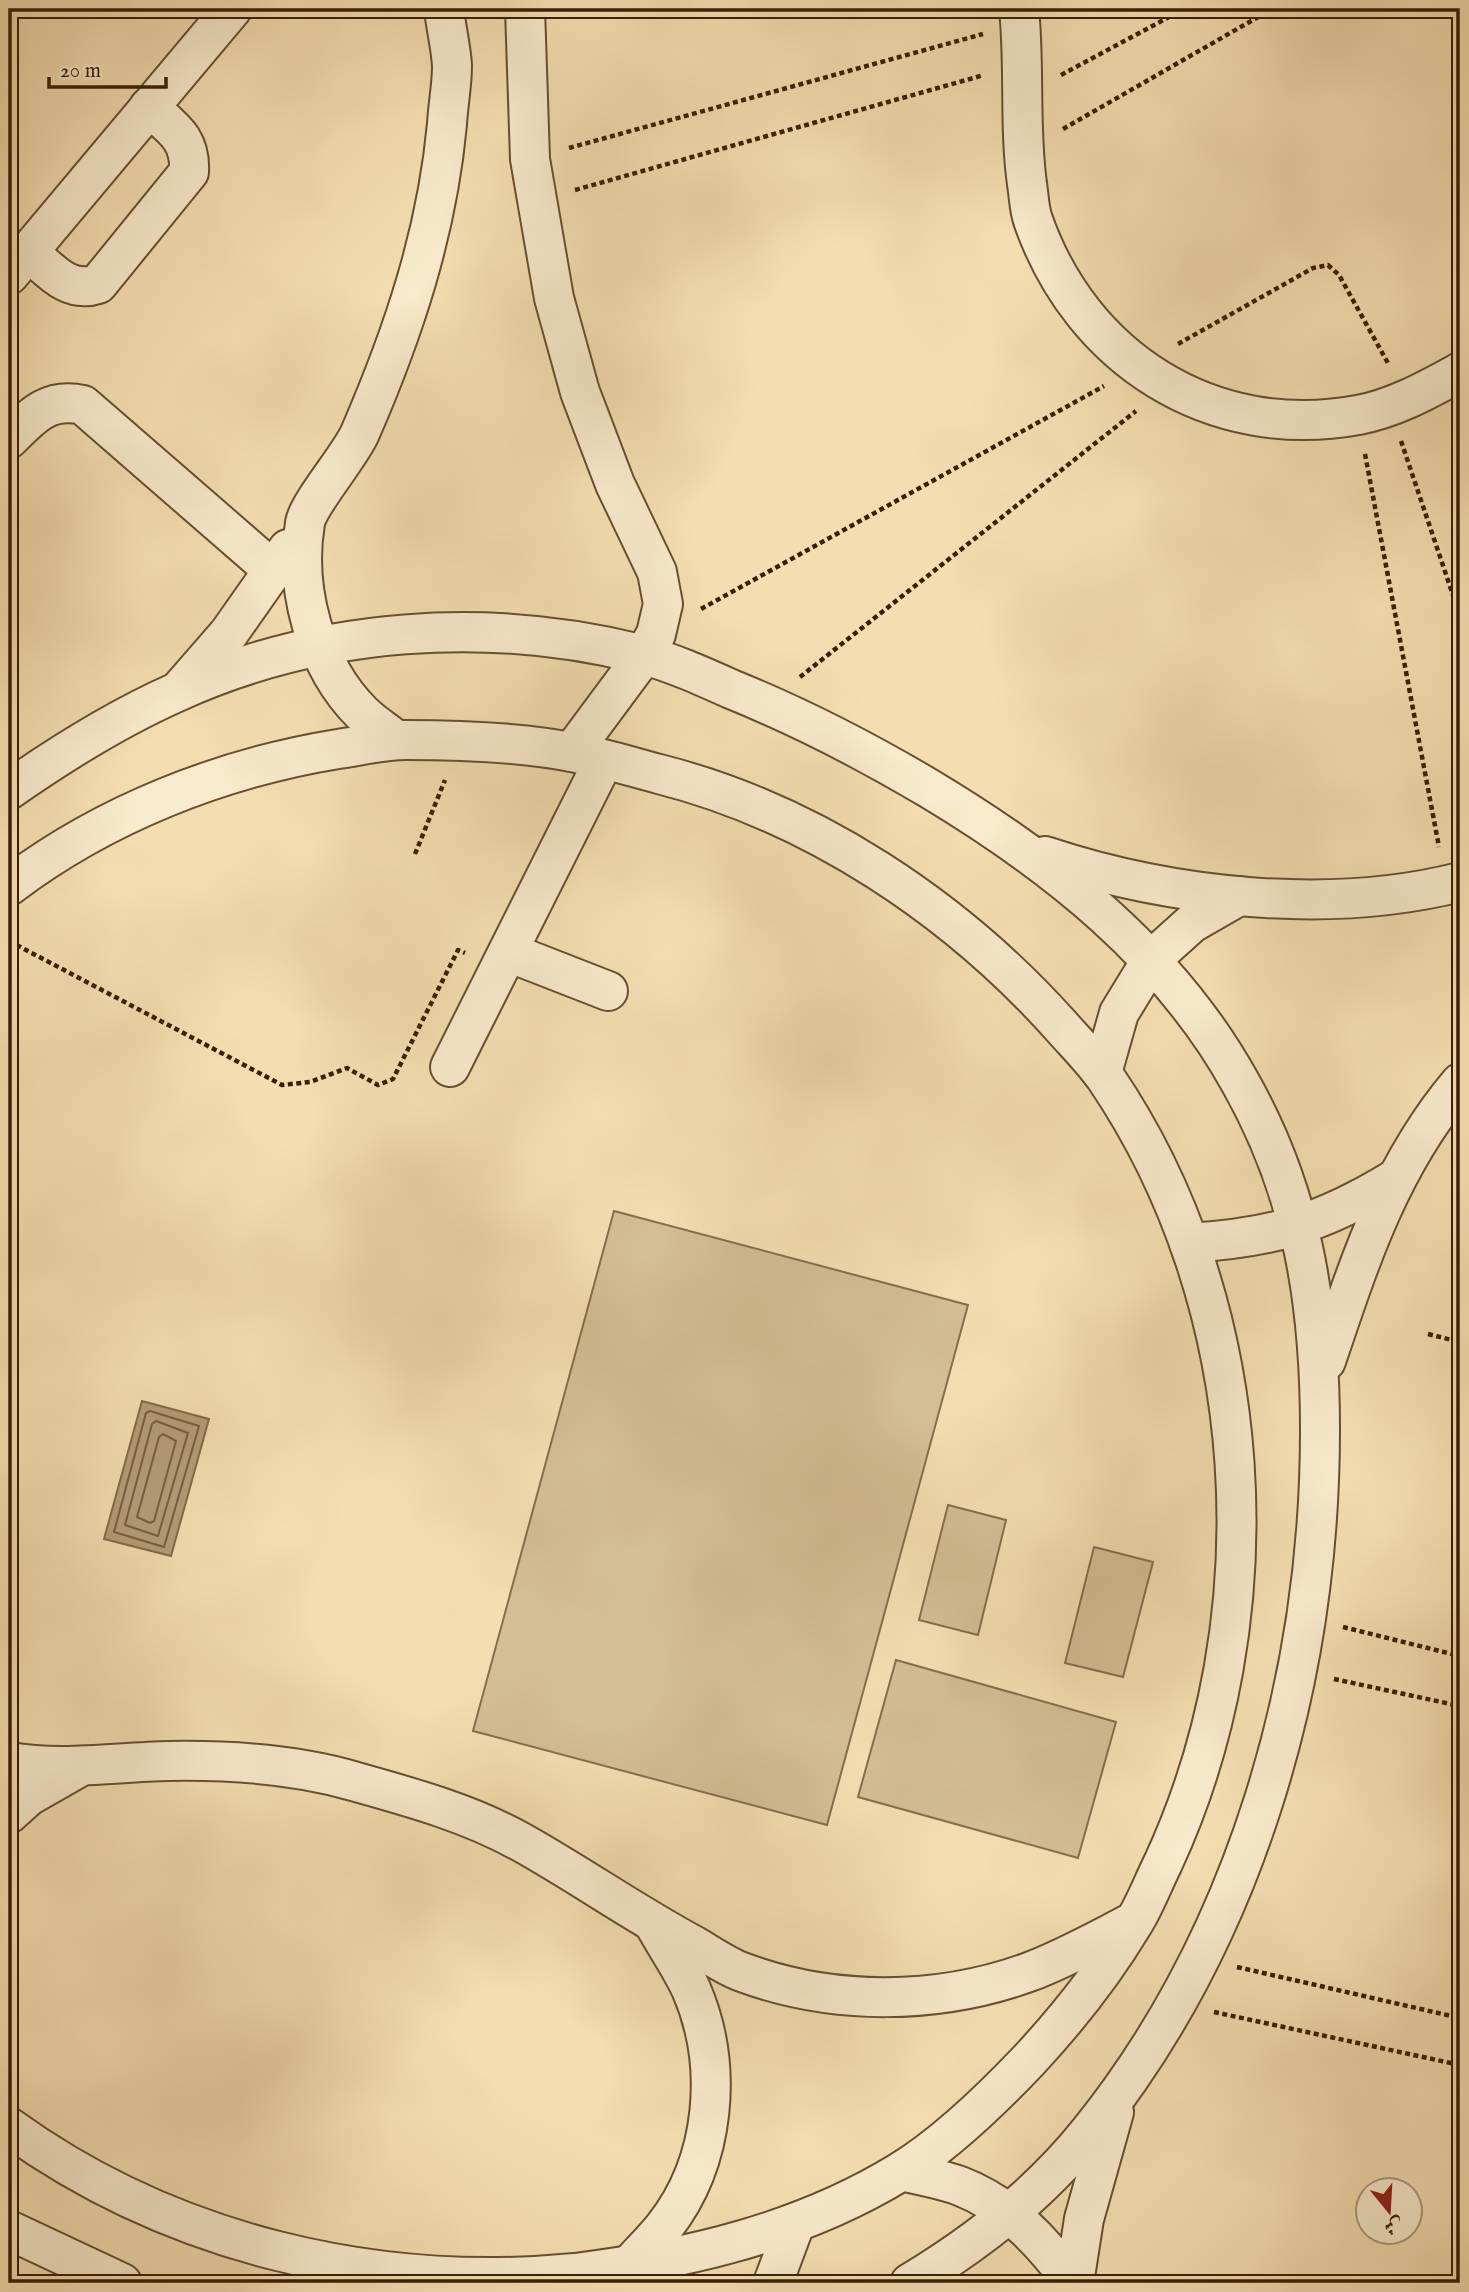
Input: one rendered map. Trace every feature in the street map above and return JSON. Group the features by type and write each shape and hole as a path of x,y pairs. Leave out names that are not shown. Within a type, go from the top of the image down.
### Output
{"street":[{"path":"149,107 183,139 190,154 190,172 98,285 84,289 70,286 19,263 149,107 232,9"},
{"path":"178,691 229,633 274,571 355,443 394,354 423,260 443,164 452,67 444,9"},
{"path":"450,1068 503,961 588,756 650,645 663,604 657,572 615,484 580,392 554,298 535,202 530,159 525,9"},
{"path":"1020,16 1023,152 1032,218 1056,275 1092,326 1152,377 1213,406 1260,417 1309,420 1385,407 1460,372"},
{"path":"9,439 37,411 52,404 68,401 83,405 274,571"},
{"path":"305,520 303,568 307,606 318,646 336,681 362,713 396,740"},
{"path":"9,790 107,727 178,691 246,665 318,646 399,634 481,632 650,645 896,769 1019,847 1094,905 1152,959 1200,1018 1241,1083 1274,1152 1299,1227 1315,1297 1320,1380 1320,1502 1308,1619 1273,1774 1240,1868 1198,1958 1175,2004 1120,2092 1059,2166 1010,2213 955,2256 910,2283"},
{"path":"9,886 35,866 119,818 207,781 300,755 396,740 460,742 588,756 695,783 812,832 920,898 1018,979 1102,1073 1152,1159 1189,1243 1219,1354 1237,1470 1236,1587 1219,1703 1185,1814 1136,1920 1073,2012 1005,2086 902,2171 795,2224 712,2249 628,2267 547,2277 460,2280 373,2273 288,2258 204,2233 125,2198 49,2156 9,2127"},
{"path":"1019,847 1090,871 1164,887 1239,896 1364,896 1453,884"},
{"path":"1102,1073 1119,1013 1152,959 1192,923 1239,896"},
{"path":"503,961 608,991"},
{"path":"1320,1380 1369,1234 1395,1179 1460,1083"},
{"path":"1189,1243 1245,1240 1299,1227 1349,1207 1395,1179"},
{"path":"9,1762 78,1768 169,1761 259,1765 348,1779 435,1805 518,1840 654,1924 741,1971 797,1988 856,1997 914,1997 972,1989 1029,1972 1136,1920"},
{"path":"9,1814 29,1796 78,1768"},
{"path":"628,2267 665,2226 691,2183 706,2136 712,2086 706,2037 691,1989 654,1924"},
{"path":"1074,2283 1084,2219 1120,2092"},
{"path":"902,2171 960,2186 1010,2213 1047,2247 1074,2283"},
{"path":"773,2283 795,2224"},
{"path":"9,2230 122,2283"}],"path":[{"path":"535,202 1023,80 1184,9"},
{"path":"1023,152 1272,9"},
{"path":"530,159 1020,16"},
{"path":"650,645 1152,377 1313,268 1328,265 1339,275 1460,616"},
{"path":"766,703 1152,377"},
{"path":"1385,407 1453,884"},
{"path":"415,854 460,742"},
{"path":"9,941 282,1085 310,1082 347,1068 377,1085 393,1079 458,950 503,961"},
{"path":"1428,1335 1460,1342"},
{"path":"1308,1619 1460,1656"},
{"path":"1298,1671 1460,1706"},
{"path":"1198,1958 1460,2018"},
{"path":"1175,2004 1460,2065"}],"shaded area":[{"path":"614,1211 968,1305 827,1825 473,1731"},
{"path":"948,1505 1006,1520 978,1635 919,1620"},
{"path":"1094,1547 1153,1562 1123,1677 1065,1663"},
{"path":"896,1660 1116,1722 1078,1858 858,1797"}],"water":[{"path":"142,1401 209,1419 171,1556 104,1539"}]}
